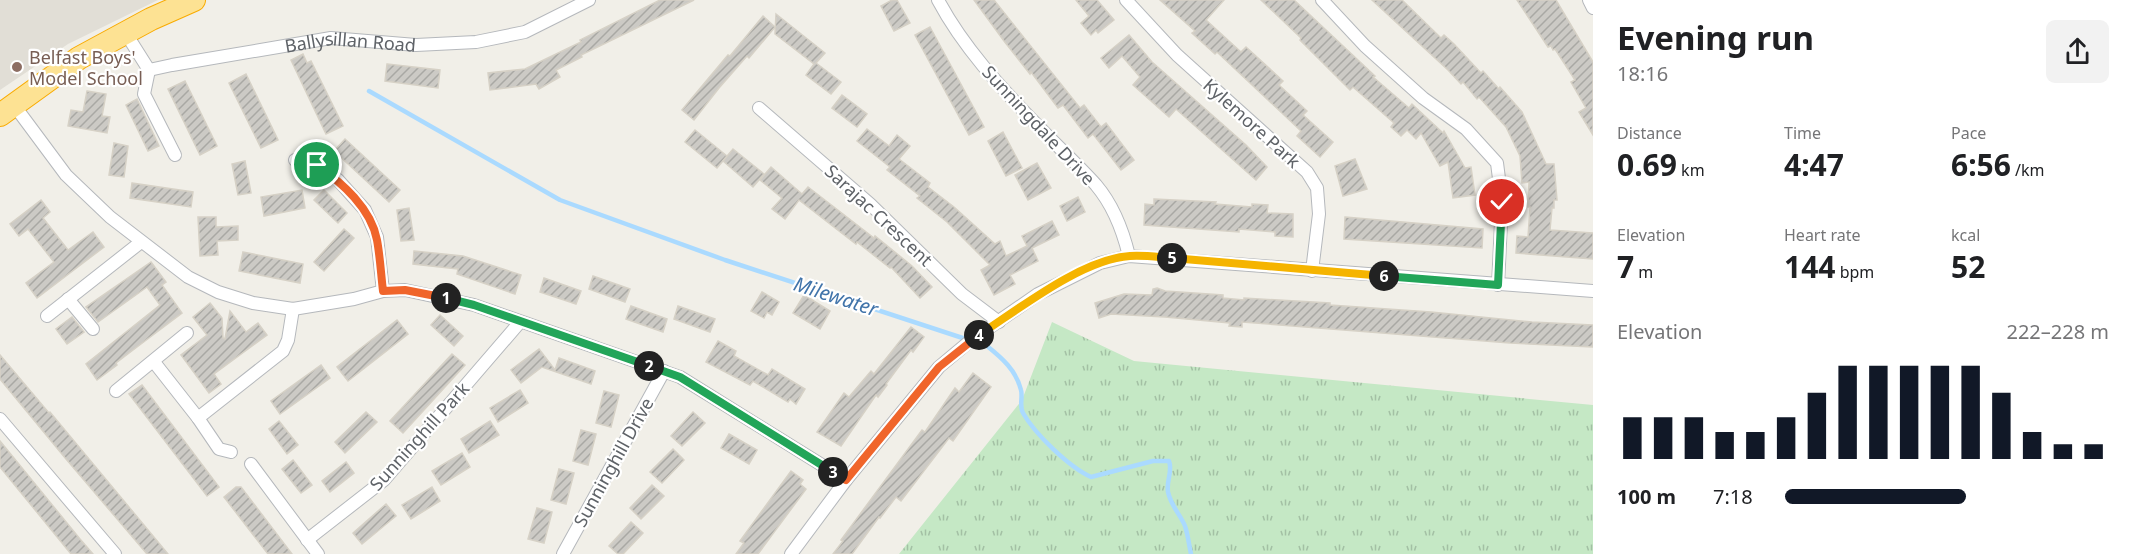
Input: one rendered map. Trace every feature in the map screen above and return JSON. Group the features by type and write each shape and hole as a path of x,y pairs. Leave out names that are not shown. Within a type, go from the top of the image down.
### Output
{"highway":[{"path":"7,110 79,58 125,32 194,0"}],"street":[{"name":"Ballysillan Road","path":"149,70 172,64 331,38 416,45 476,42 525,32 589,0"},
{"name":"Sunningdale Drive","path":"938,0 947,17 985,67 1033,121 1098,187 1119,222 1129,256"},
{"name":"Kylemore Park","path":"1126,0 1177,55 1307,172 1317,188 1319,214 1312,271"},
{"path":"1322,0 1365,46 1422,98 1466,129 1497,163 1502,202 1498,285"},
{"path":"1589,0 1593,8"},
{"path":"125,32 149,70 144,94 175,154"},
{"name":"Sarajac Crescent","path":"759,108 870,204 962,294 999,322"},
{"path":"7,110 66,175 110,218 188,277 218,292 253,303 293,309 354,299 383,291 405,290 474,305 680,377 846,480"},
{"path":"295,160 317,165 338,180 365,210 377,237 383,291"},
{"path":"47,316 141,242"},
{"path":"791,554 846,480 939,367 975,338 1038,294 1100,263 1129,256 1593,291"},
{"path":"69,299 93,329"},
{"path":"198,418 283,351 288,340 293,309"},
{"name":"Sunninghill Park","path":"307,540 384,480 520,322"},
{"path":"116,391 188,333"},
{"path":"154,362 219,449 231,452"},
{"name":"Sunninghill Drive","path":"563,554 664,371"},
{"path":"0,419 115,554"},
{"path":"251,464 318,554"}],"shaded area":[{"name":"Belfast Boys' Model School","path":"0,0 158,0 68,44 0,90"}],"green space":[{"path":"1052,322 1134,361 1593,405 1593,554 899,554 1022,400"}],"building":[{"path":"660,0 694,0 581,55 582,57 556,70 560,77 539,89 536,84 490,90 488,73 525,69"},
{"path":"897,0 910,23 894,31 881,6"},
{"path":"974,0 994,0 1080,108 1084,105 1101,127 1106,123 1134,160 1121,170 1093,134 1088,138 1063,105 1058,108"},
{"path":"1076,0 1097,0 1114,20 1098,33 1096,30 1091,35 1081,23 1089,16"},
{"path":"1160,0 1224,0 1206,20 1241,52 1246,47 1283,81 1279,85 1307,111 1303,115 1333,142 1320,157 1297,136 1301,131 1217,52 1215,54 1192,33 1195,31"},
{"path":"1261,0 1294,0 1375,76 1373,77 1409,108 1412,104 1443,133 1444,131 1465,168 1471,167 1475,195 1453,198 1448,162 1440,166 1421,133 1416,139 1407,130 1401,136 1391,127 1394,123 1353,87 1350,90"},
{"path":"1372,0 1402,0 1441,38 1444,35 1481,73 1483,71 1522,112 1546,164 1554,164 1557,200 1554,200 1554,208 1552,208 1550,230 1593,233 1593,259 1516,253 1517,236 1528,237 1529,182 1522,183 1520,156 1506,127 1479,97 1477,99 1463,82 1461,84"},
{"path":"1517,0 1556,0 1593,62 1593,135 1579,112 1586,108 1571,82 1575,80 1555,49 1548,47"},
{"path":"776,14 825,53 816,63 841,82 831,94 806,75 814,64 775,34"},
{"path":"763,16 775,27 749,58 747,56 719,88 694,120 682,110"},
{"path":"930,27 984,127 969,135 915,35"},
{"path":"1129,35 1152,62 1246,145 1267,167 1256,180 1176,109 1169,117 1133,85 1140,77 1122,56 1109,68 1101,58"},
{"path":"303,54 307,63 311,61 343,126 326,134 291,60"},
{"path":"387,64 440,70 438,88 385,81"},
{"path":"246,74 278,140 261,148 229,83"},
{"path":"185,81 217,146 200,155 168,89"},
{"path":"87,91 106,94 102,116 110,117 107,133 68,126 71,110 83,112"},
{"path":"842,95 867,114 857,127 832,108"},
{"path":"137,99 159,146 148,151 126,105"},
{"path":"867,129 889,146 897,135 910,146 899,159 930,183 928,187 995,244 1000,241 1006,256 1027,246 1022,236 1052,221 1059,235 1032,248 1038,261 1010,275 1015,284 994,295 981,270 990,265 947,222 917,198 920,196 887,170 890,167 857,141"},
{"path":"695,130 727,156 717,168 685,142"},
{"path":"1003,132 1022,168 1006,176 988,141"},
{"path":"345,139 400,190 389,202 334,151"},
{"path":"114,143 128,146 124,177 109,175"},
{"path":"733,149 764,174 753,187 723,161"},
{"path":"1355,159 1367,189 1343,196 1335,166"},
{"path":"245,161 251,193 238,195 232,164"},
{"path":"1037,163 1051,188 1028,200 1015,175"},
{"path":"771,167 802,194 808,187 874,238 875,236 912,266 932,287 920,298 891,267 857,242 856,244 799,200 785,219 772,209 782,198 760,180"},
{"path":"132,183 193,192 191,207 130,198"},
{"path":"302,190 305,208 264,216 261,197"},
{"path":"324,190 347,213 338,223 314,200"},
{"path":"1078,197 1085,212 1067,221 1060,206"},
{"path":"1154,199 1216,202 1215,204 1252,207 1252,204 1268,205 1267,213 1293,214 1293,237 1275,236 1275,232 1239,229 1239,232 1144,225 1145,204 1154,205"},
{"path":"41,200 50,212 43,218 68,250 93,232 104,247 37,298 26,283 54,262 28,229 19,236 10,224"},
{"path":"409,208 414,240 401,241 397,210"},
{"path":"198,217 216,217 216,227 238,226 238,240 217,241 218,255 200,256"},
{"path":"1345,217 1483,229 1482,248 1344,239"},
{"path":"344,229 354,238 324,271 314,262"},
{"path":"414,251 463,256 521,275 515,294 457,274 458,269 413,264"},
{"path":"243,252 303,264 300,283 239,271"},
{"path":"151,262 166,282 162,285 182,313 97,380 86,364 160,305 147,287 98,322 86,307"},
{"path":"593,276 630,289 625,302 589,289"},
{"path":"544,278 581,291 576,304 540,292"},
{"path":"1153,289 1165,291 1223,295 1223,298 1244,300 1244,298 1330,303 1330,305 1532,322 1593,325 1593,347 1510,343 1242,322 1242,327 1229,326 1230,323 1165,317 1111,314 1099,318 1095,303 1124,294 1152,295"},
{"path":"762,292 779,302 772,315 767,312 764,318 751,311"},
{"path":"804,295 830,311 820,329 793,313"},
{"path":"210,303 222,318 223,338 225,339 230,311 246,332 258,323 267,335 214,374 221,384 209,393 181,355 207,335 193,317"},
{"path":"631,306 667,319 663,332 626,319"},
{"path":"678,306 715,319 710,332 674,319"},
{"path":"440,315 463,336 454,346 431,325"},
{"path":"72,317 84,332 67,344 56,329"},
{"path":"397,320 408,334 348,381 337,367"},
{"path":"911,327 924,337 913,352 911,350 878,397 876,395 841,446 817,432 844,393 849,397 871,371 874,374"},
{"path":"718,341 736,351 734,356 768,375 772,369 805,389 796,404 790,399 788,402 753,381 750,385 706,362"},
{"path":"539,349 555,370 559,358 595,371 591,384 542,367 521,383 511,370"},
{"path":"452,354 465,365 403,433 390,421"},
{"path":"0,355 168,554 147,554 66,459 0,379"},
{"path":"321,365 330,378 280,414 271,401"},
{"path":"973,373 991,387 953,441 949,438 901,501 896,497 852,554 833,554 922,430 925,432 955,388 959,392"},
{"path":"142,385 219,487 207,496 129,394"},
{"path":"520,390 528,403 498,422 490,408"},
{"path":"604,391 619,395 611,427 596,423"},
{"path":"366,412 377,422 345,453 335,442"},
{"path":"693,412 705,423 682,446 671,436"},
{"path":"279,421 298,445 287,454 269,429"},
{"path":"490,421 499,435 469,453 461,439"},
{"path":"581,430 596,434 588,465 573,461"},
{"path":"729,434 757,450 749,464 721,448"},
{"path":"0,441 93,554 71,554 0,467"},
{"path":"673,449 684,460 662,483 650,472"},
{"path":"462,453 470,467 441,485 432,471"},
{"path":"293,460 312,485 301,493 282,469"},
{"path":"346,462 354,473 330,492 322,481"},
{"path":"559,469 574,473 566,504 551,500"},
{"path":"791,471 803,480 800,484 806,489 758,554 736,554 744,543 740,541"},
{"path":"652,485 664,496 641,519 630,508"},
{"path":"236,487 241,487 292,554 268,554 224,497"},
{"path":"432,487 440,501 411,519 402,505"},
{"path":"386,504 396,516 362,544 353,533"},
{"path":"537,508 552,512 544,543 528,539"},
{"path":"631,522 643,533 623,554 618,554 609,546"}],"waterway":[{"name":"Milewater","path":"369,91 560,200 725,260 987,346 1016,376 1021,393 1022,410 1028,421 1053,449 1082,472 1091,477 1153,461 1169,461 1168,492 1185,526 1191,554"}],"place":[{"name":"Belfast Boys' Model School","path":"17,67"}],"route":[{"path":"317,165 338,180 365,210 377,237 383,291 405,290 426,293 474,305 680,377 846,480 939,367 970,341 1038,294 1100,263 1129,256 1184,259 1498,285 1502,202"}]}
